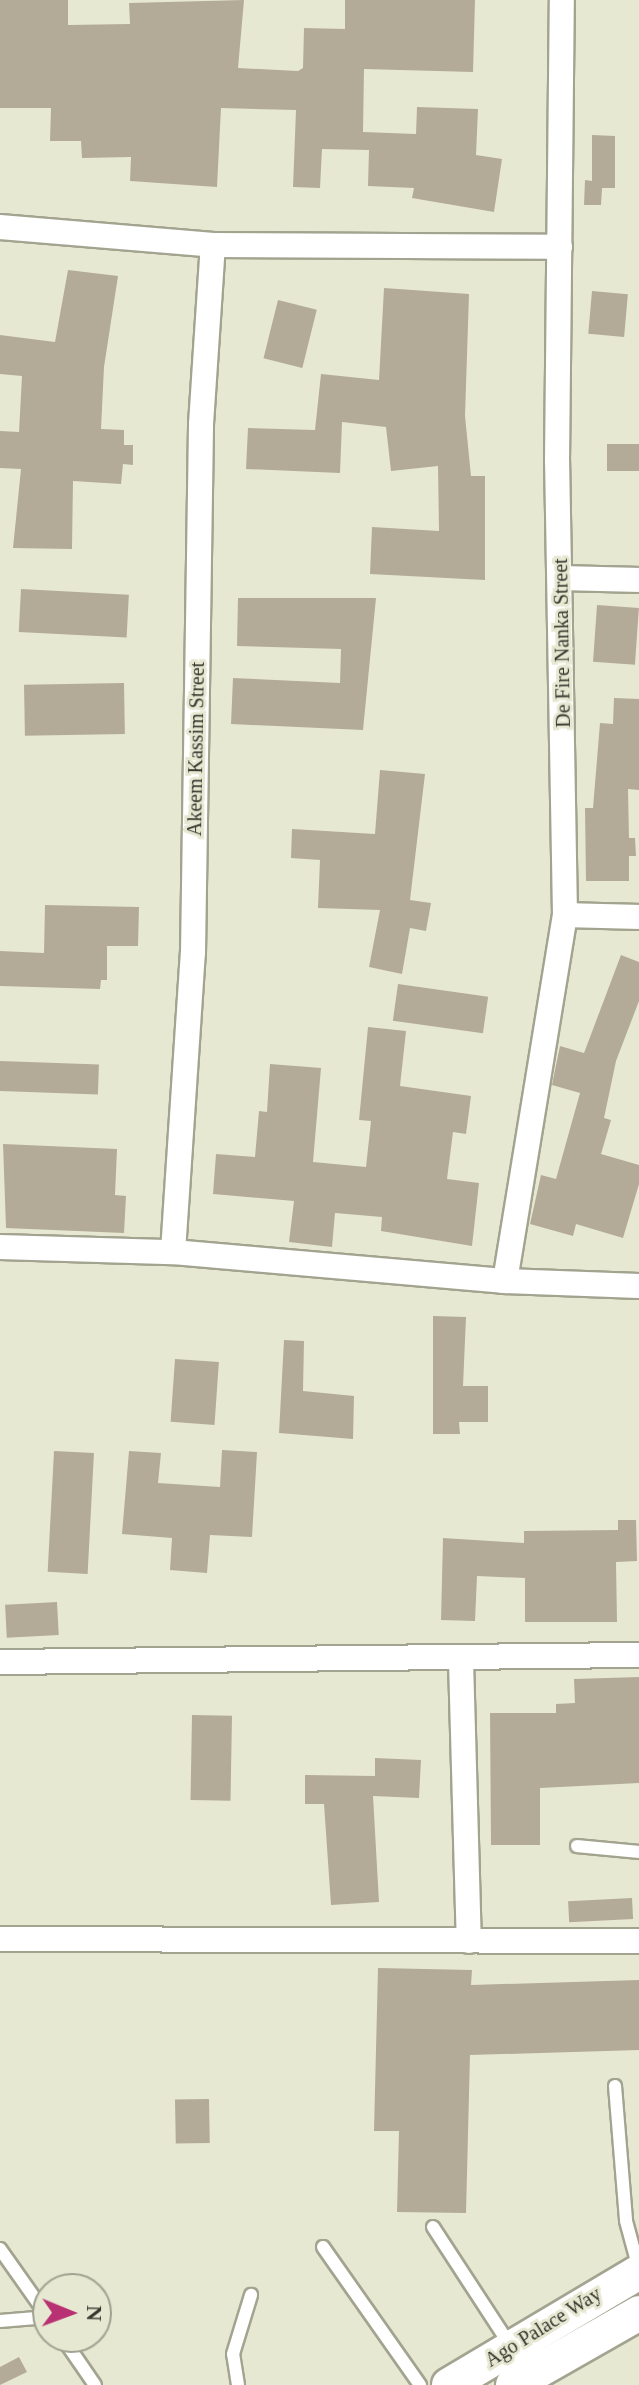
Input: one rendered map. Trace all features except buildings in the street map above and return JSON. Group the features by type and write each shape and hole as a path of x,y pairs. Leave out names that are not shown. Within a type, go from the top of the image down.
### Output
{"main road":[{"name":"Ago Palace Way","path":"449,2385 639,2271"},
{"name":"Ago Palace Way","path":"513,2385 636,2318"}],"street":[{"name":"De Fire Nanka Street","path":"505,1281 565,915 562,578 557,461 562,0"},
{"path":"0,227 213,245 560,247"},
{"name":"Akeem Kassim Street","path":"173,1252 193,953 201,424 213,245"},
{"path":"562,578 639,580"},
{"path":"565,915 639,917"},
{"path":"0,1247 173,1252 505,1281 639,1286"},
{"path":"0,1662 461,1661 639,1655"},
{"path":"461,1661 469,1941"},
{"path":"0,1939 639,1941"}],"lane":[{"path":"577,1846 639,1852"},
{"path":"615,2086 626,2221 639,2271"},
{"path":"433,2227 511,2347"},
{"path":"323,2247 420,2385"},
{"path":"0,2249 48,2317 0,2321"},
{"path":"238,2385 233,2354 251,2295"},
{"path":"73,2353 95,2385"}]}
